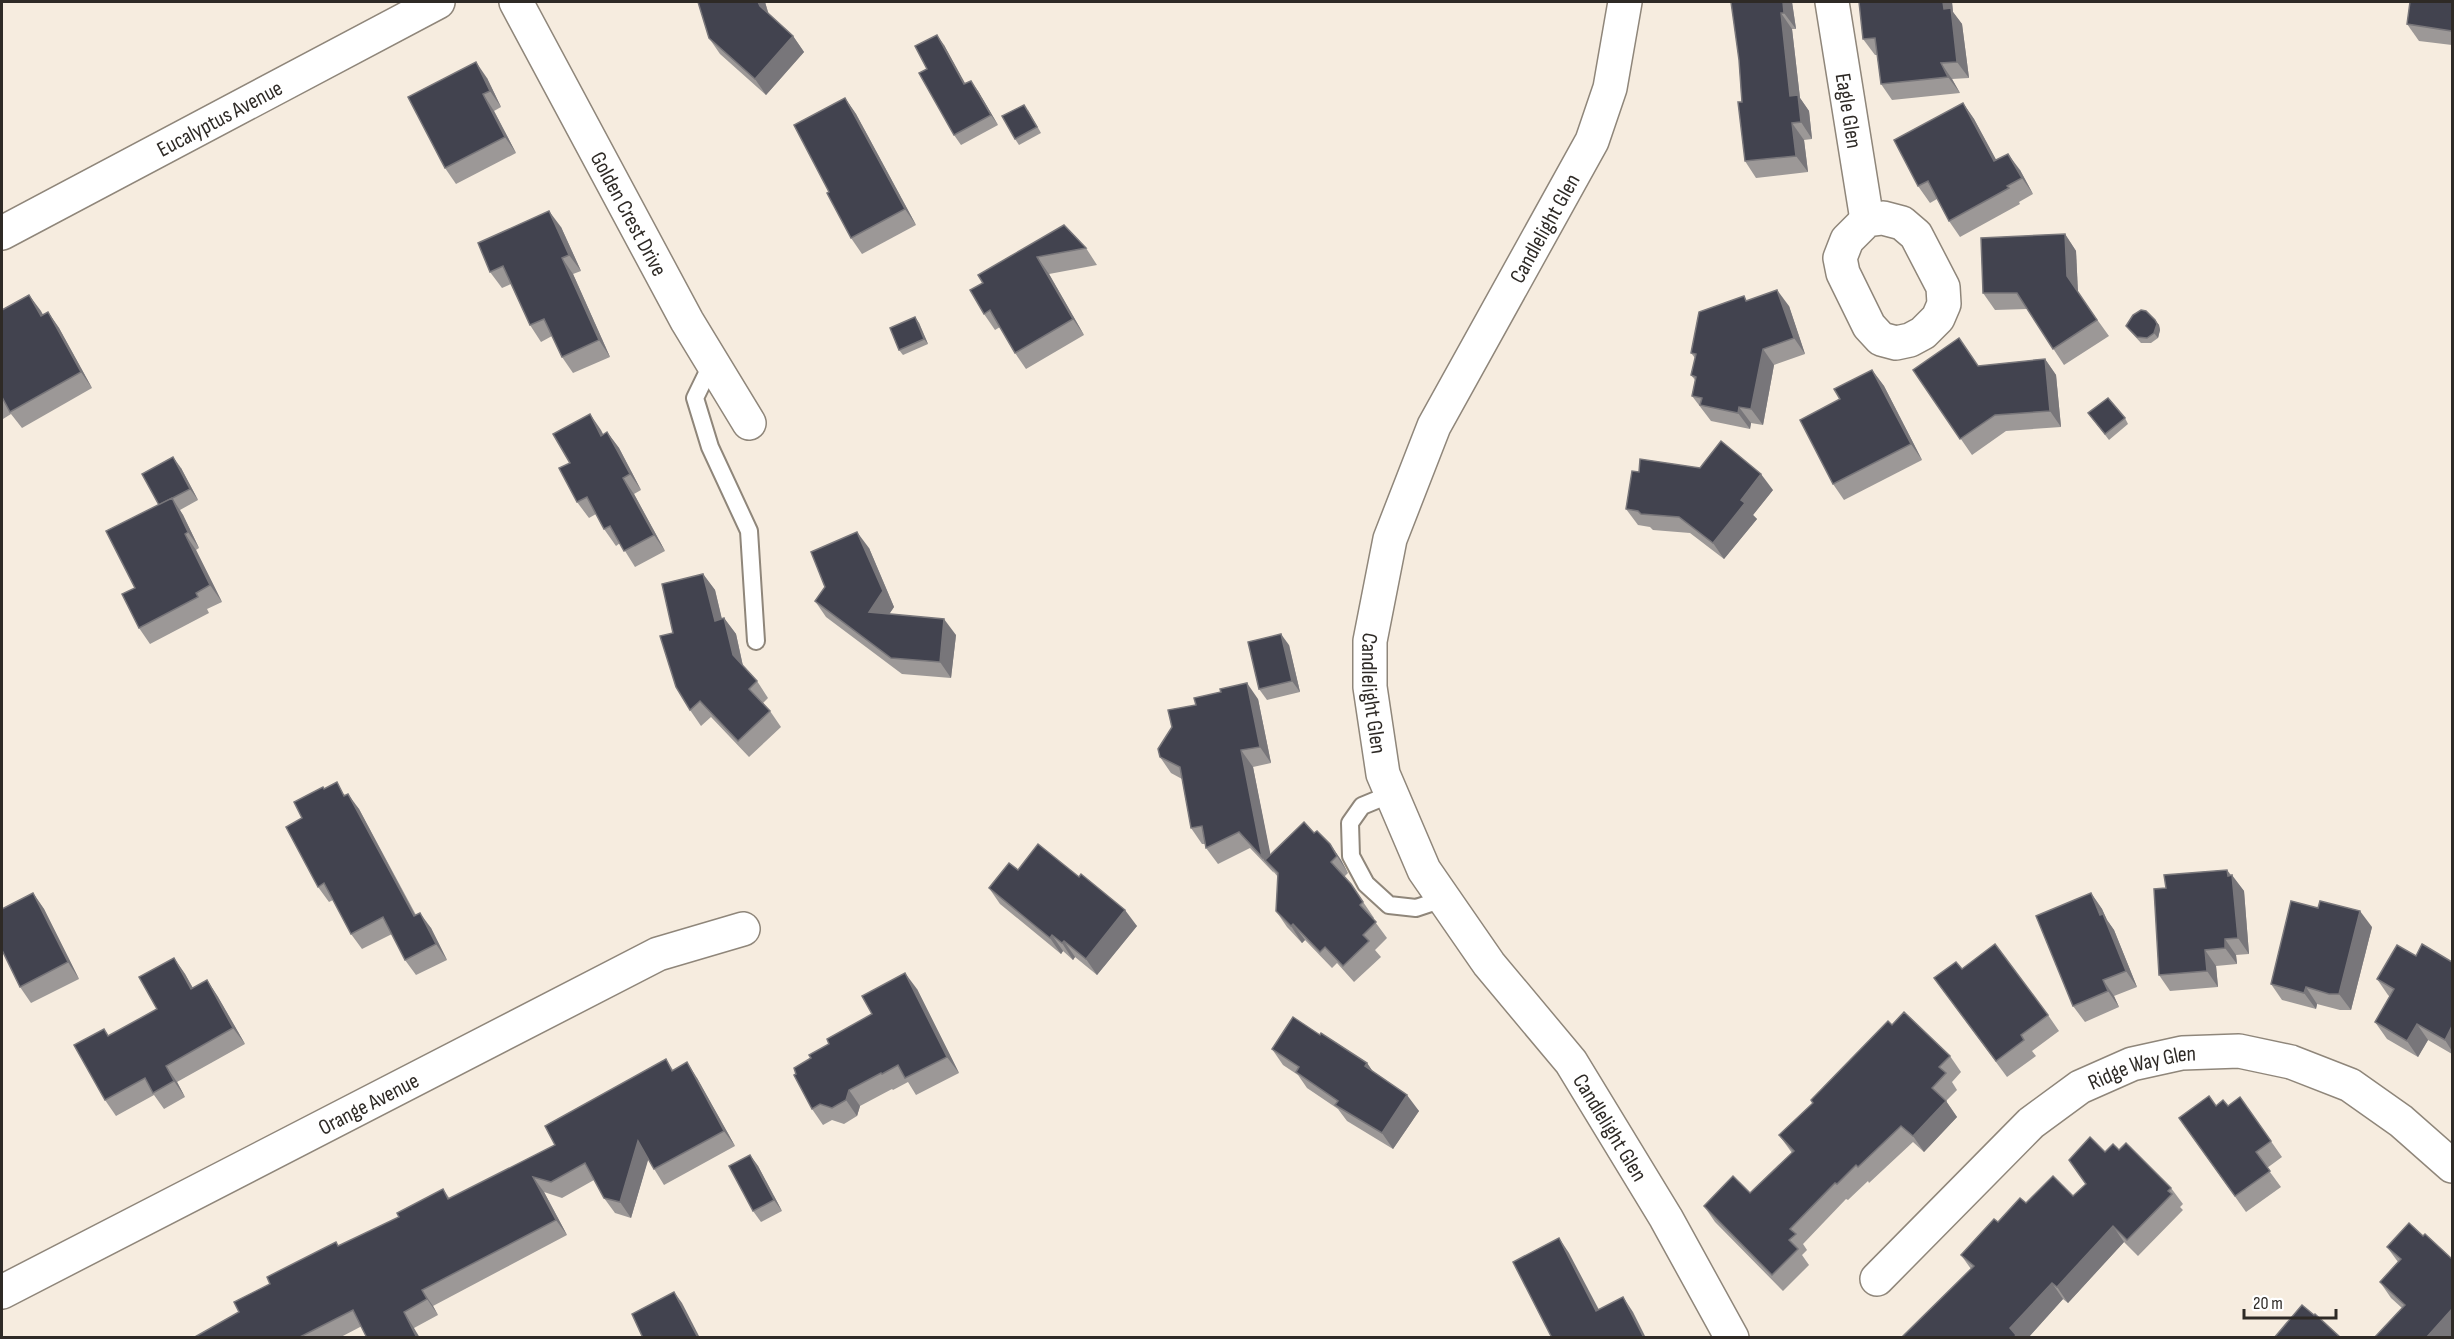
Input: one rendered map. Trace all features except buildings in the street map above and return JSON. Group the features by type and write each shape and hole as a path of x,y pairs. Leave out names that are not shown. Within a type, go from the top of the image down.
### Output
{"street":[{"name":"Eucalyptus Avenue","path":"2,233 438,2"},
{"name":"Golden Crest Drive","path":"516,2 687,321 749,423"},
{"name":"Candlelight Glen","path":"1625,2 1610,88 1592,141 1434,426 1390,539 1370,641 1371,687 1383,774 1424,870 1489,964 1571,1062 1666,1218 1732,1338"},
{"name":"Eagle Glen","path":"1832,2 1867,220"},
{"name":"Orange Avenue","path":"2,1292 658,954 743,929"},
{"name":"Ridge Way Glen","path":"1877,1279 2031,1123 2080,1087 2132,1064 2182,1053 2239,1051 2291,1062 2350,1085 2401,1121 2452,1166"}],"lane":[{"path":"712,363 695,398 710,447 749,531 756,641"},
{"path":"1391,794 1362,806 1350,823 1351,856 1366,884 1389,905 1416,908 1443,899"}]}
